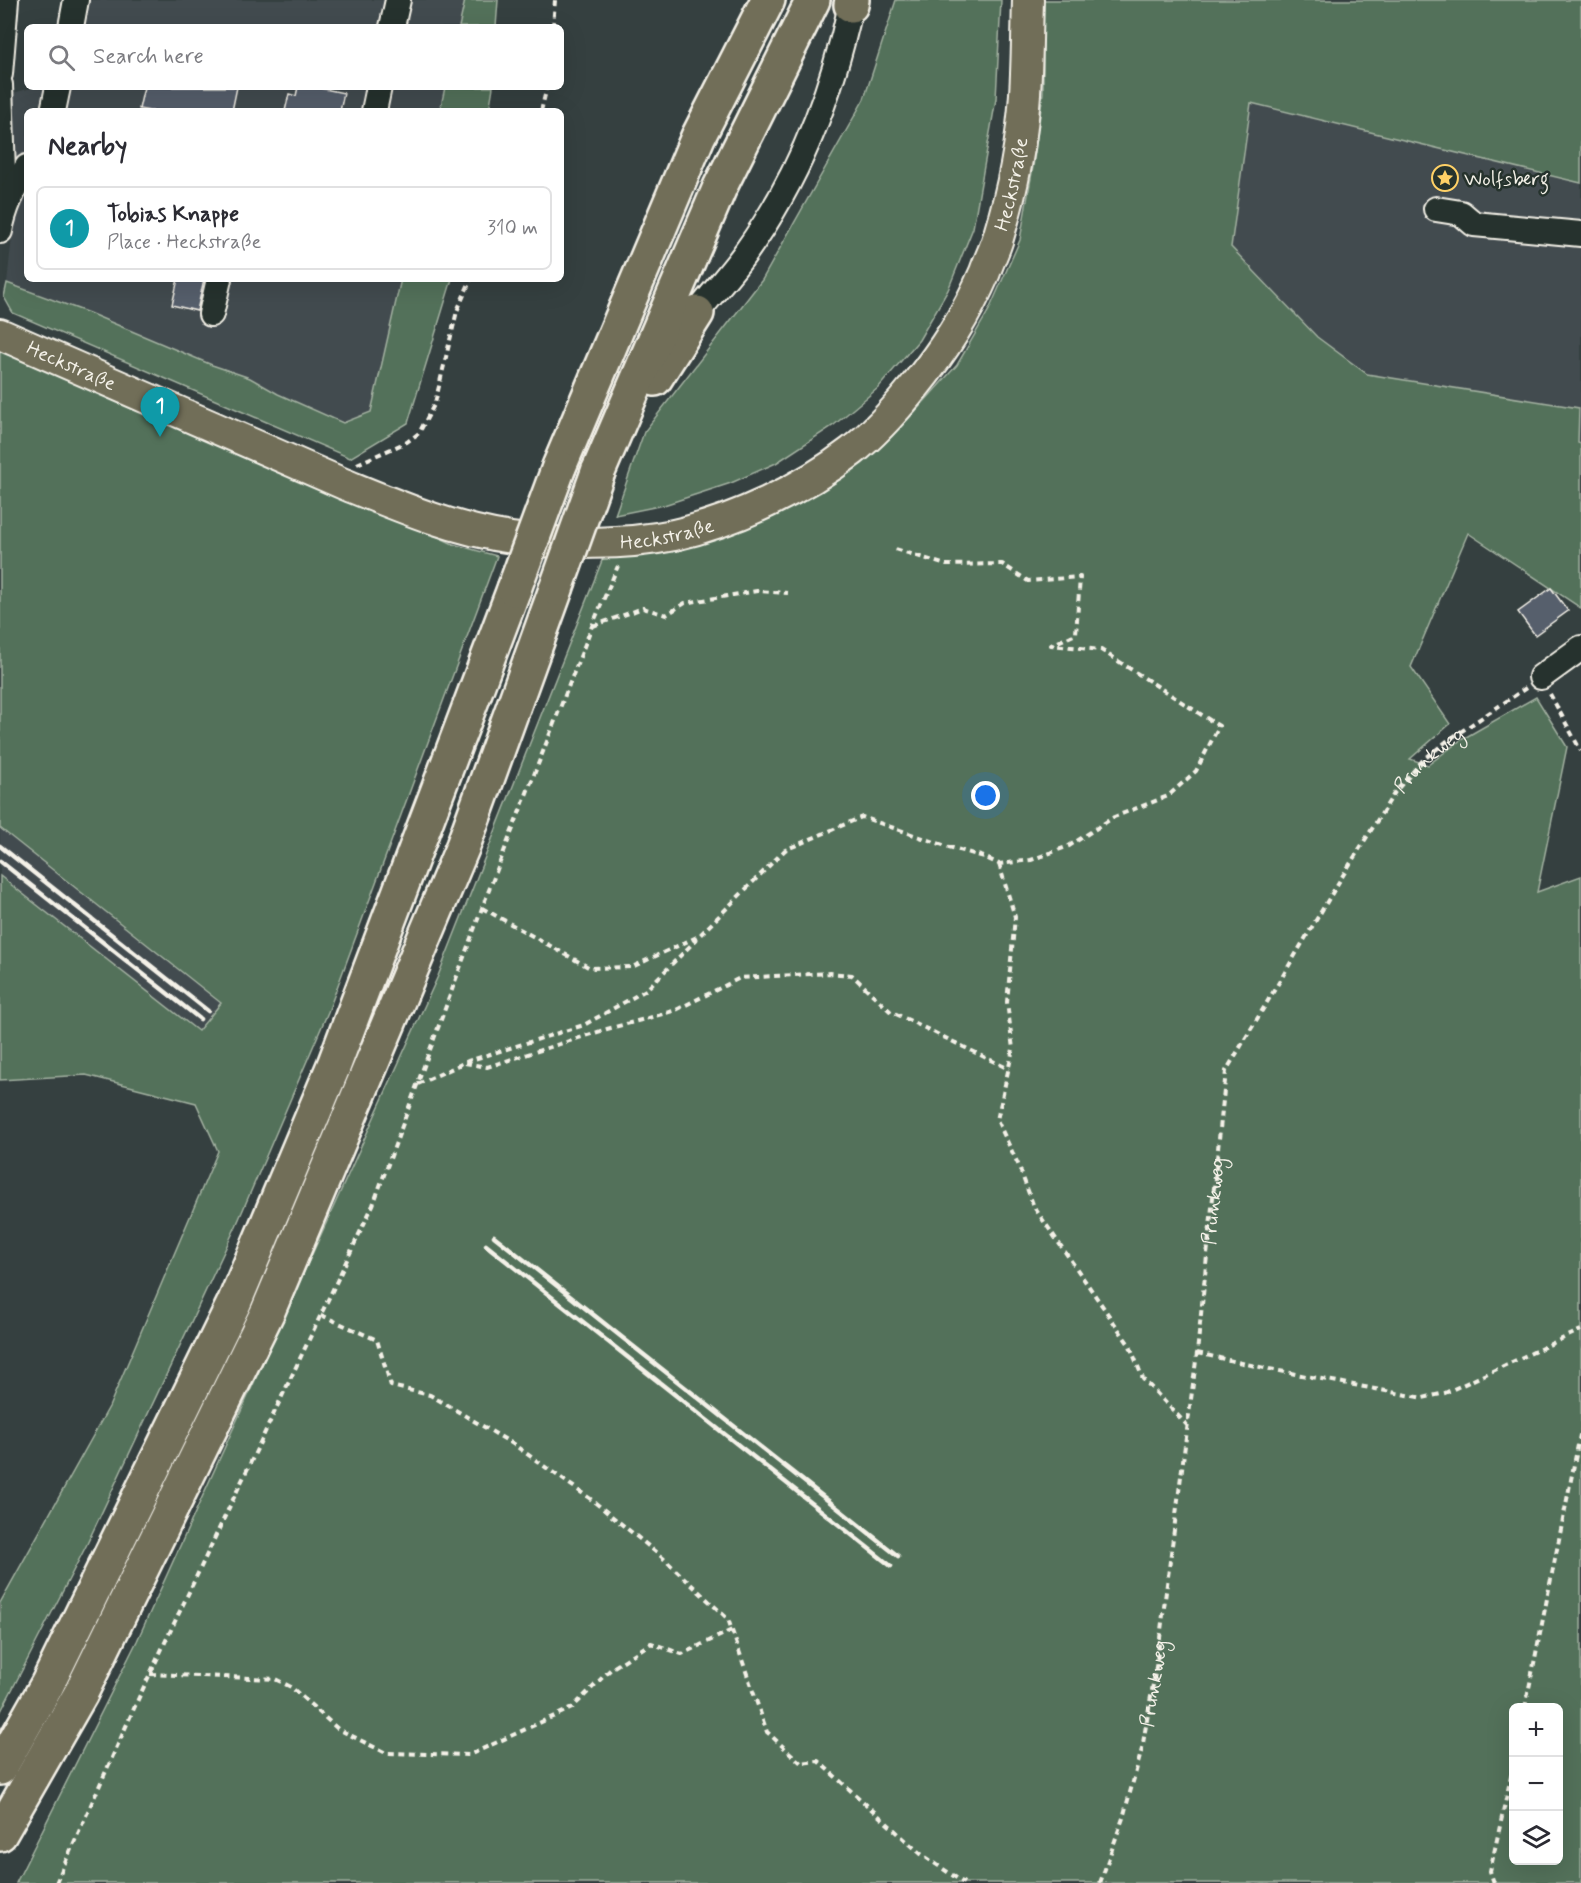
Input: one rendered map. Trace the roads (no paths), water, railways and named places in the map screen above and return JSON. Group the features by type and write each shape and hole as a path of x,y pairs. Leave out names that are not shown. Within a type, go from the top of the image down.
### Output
{"highway":[{"path":"0,1768 47,1685 234,1303 334,1065 559,467 698,137 768,0"},
{"path":"0,1834 81,1693 268,1311 463,846 598,472 720,187 813,0"},
{"path":"614,436 665,364 697,313"}],"main road":[{"name":"Heckstraße","path":"0,334 344,484 390,503 461,527 512,538 560,542 629,541 674,534 742,513 789,492 853,450 897,407 938,357 970,305 998,240 1015,169 1025,96 1028,0"}],"street":[{"path":"0,74 6,0"},
{"path":"72,24 76,0"},
{"path":"393,24 398,0"},
{"path":"697,313 746,251 788,185 824,105 843,42 851,2"},
{"path":"0,85 3,173 11,196"},
{"path":"54,108 57,90"},
{"path":"375,108 378,90"},
{"path":"0,231 11,196 24,172"},
{"path":"1436,209 1461,213 1474,224 1581,234"},
{"path":"211,314 218,282"},
{"path":"1541,677 1581,648"}],"railway":[{"path":"0,846 208,1011"},
{"path":"0,861 200,1019"},
{"path":"494,1236 898,1556"},
{"path":"486,1245 891,1566"}],"place":[{"name":"Wolfsberg","path":"1445,178"},
{"name":"Tobias Knappe","path":"160,437"}]}
